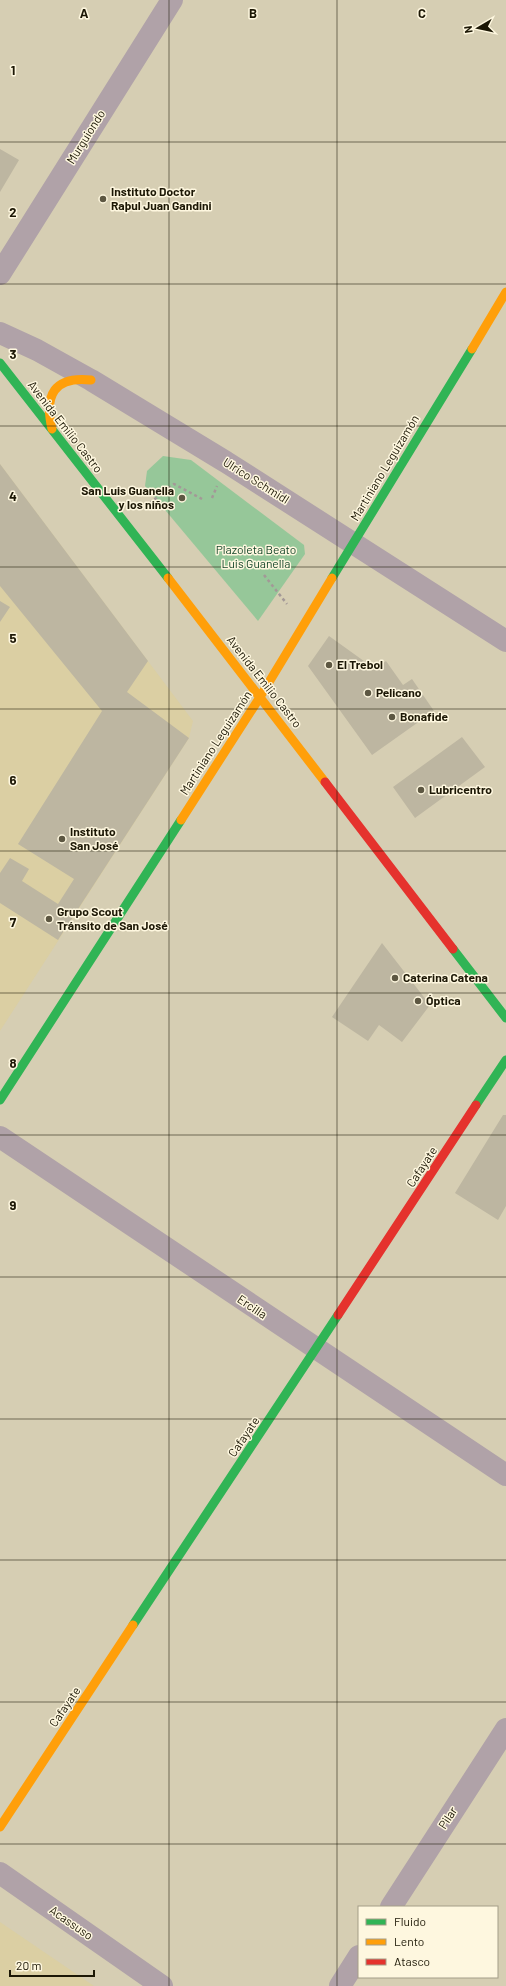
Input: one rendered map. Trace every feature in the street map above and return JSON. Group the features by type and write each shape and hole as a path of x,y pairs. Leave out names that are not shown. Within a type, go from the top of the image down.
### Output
{"street":[{"name":"Murguiondo","path":"0,274 172,0"},
{"name":"Martiniano Leguizamón","path":"0,1100 260,696 506,292"},
{"name":"Ulrico Schmidl","path":"0,332 37,350 91,380 226,462 506,641"},
{"name":"Avenida Emilio Castro","path":"0,363 260,696 506,1018"},
{"path":"52,429 48,415 48,402 54,390 64,381 78,378 91,380"},
{"name":"Cafayate","path":"0,1827 506,1060"},
{"name":"Ercilla","path":"0,1137 316,1350 506,1475"},
{"name":"Pilar","path":"392,1906 506,1729"},
{"name":"Acassuso","path":"0,1873 162,1986"},
{"path":"340,1986 358,1958"}],"path":[{"path":"125,524 174,484 202,499"},
{"path":"264,575 304,625"}],"shaded area":[{"name":"Instituto San José","path":"0,464 193,721 189,738 0,1031"},
{"path":"0,1922 94,1986 0,1986"}],"green space":[{"name":"Plazoleta Beato Luis Guanella","path":"163,456 191,460 304,545 305,554 258,621 145,486 147,471"}],"building":[{"path":"0,149 19,160 0,192"},
{"name":"Instituto San José","path":"0,464 148,661 127,692 189,738 58,940 0,903 0,873 10,858 29,869 22,881 58,904 74,879 18,844 102,711 0,586"},
{"path":"0,601 10,607 0,622"},
{"path":"329,636 375,669 386,661 403,685 412,679 434,711 372,755 308,666"},
{"path":"462,737 485,767 415,818 393,787"},
{"path":"382,943 430,1005 402,1042 379,1025 368,1041 332,1017"},
{"path":"503,1115 506,1115 506,1206 498,1220 455,1193"}],"traffic: fast":[{"path":"332,578 472,349"},
{"path":"0,363 168,578"},
{"path":"0,1100 181,820"},
{"path":"453,949 506,1018"},
{"path":"476,1105 506,1060"},
{"path":"133,1625 338,1315"}],"traffic: slow":[{"path":"472,349 506,292"},
{"path":"52,429 50,406 51,398 55,390 60,385 68,381 91,380"},
{"path":"168,578 325,782"},
{"path":"181,820 260,697 332,578"},
{"path":"0,1827 133,1625"}],"traffic: jam":[{"path":"325,782 453,949"},
{"path":"338,1315 476,1105"}],"place":[{"name":"Instituto Doctor Raþul Juan Gandini","path":"103,199"},
{"name":"San Luis Guanella y los niños","path":"182,498"},
{"name":"El Trebol","path":"329,665"},
{"name":"Pelicano","path":"368,693"},
{"name":"Bonafide","path":"392,717"},
{"name":"Lubricentro","path":"421,790"},
{"name":"Instituto San José","path":"62,839"},
{"name":"Grupo Scout Tránsito de San José","path":"49,919"},
{"name":"Caterina Catena","path":"395,978"},
{"name":"Óptica","path":"418,1001"}]}
